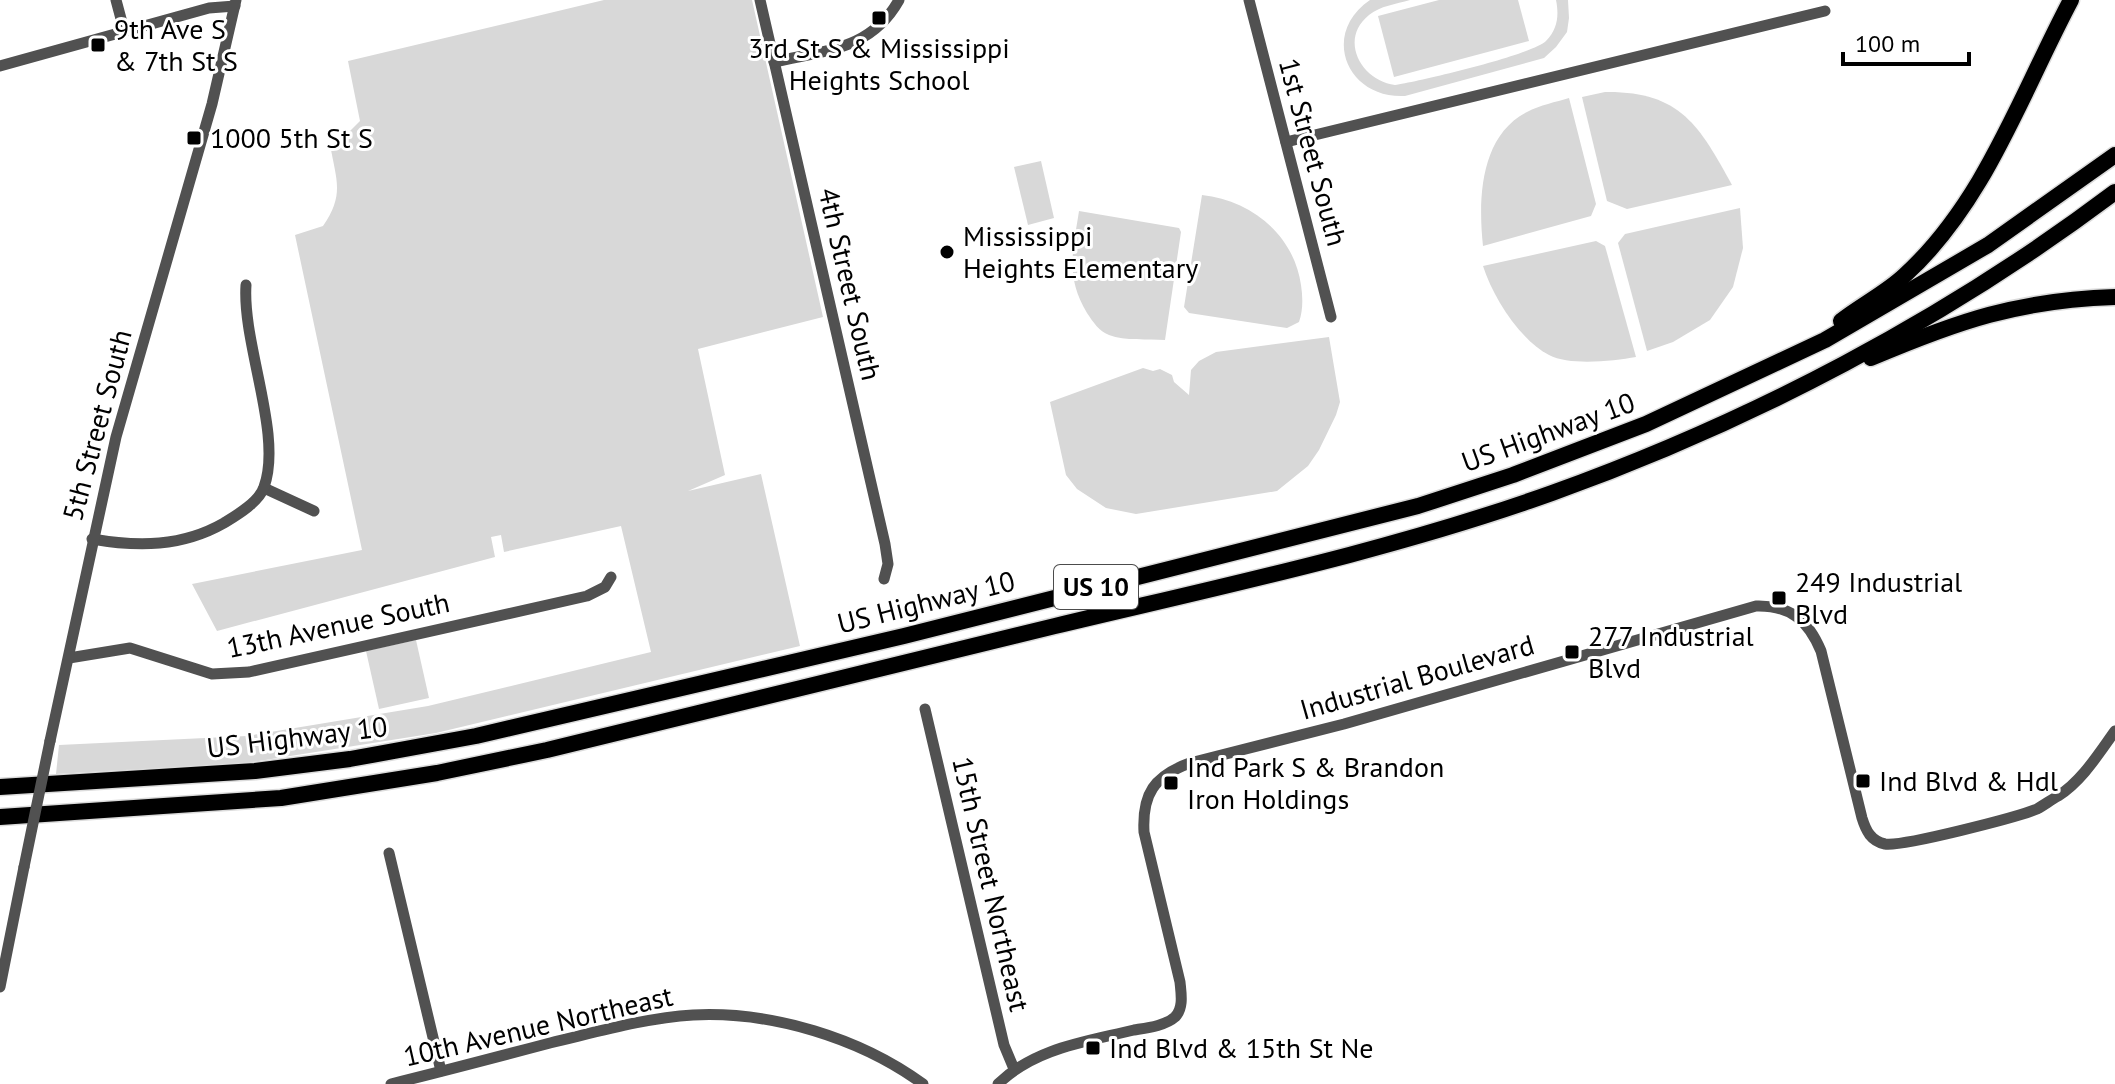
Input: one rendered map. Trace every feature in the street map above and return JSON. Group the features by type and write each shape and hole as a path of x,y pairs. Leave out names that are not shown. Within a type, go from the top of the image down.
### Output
{"highway":[{"path":"1825,340 1842,320 1904,277 1958,214 1994,156 2071,0"},
{"name":"US Highway 10","path":"0,787 208,775 389,753 476,736 904,636 1360,522 1467,491 1646,424 1825,340 1988,245 2115,155"},
{"name":"US Highway 10","path":"0,817 281,798 437,773 547,750 1334,559 1493,512 1621,466 1778,397 1951,302 2115,192"},
{"path":"1778,397 1967,319 2015,306 2064,299 2115,297"}],"street":[{"path":"116,0 124,30"},
{"name":"4th Street South","path":"760,0 885,544 888,564 884,579"},
{"path":"774,62 865,38 883,25 899,0"},
{"name":"1st Street South","path":"1249,0 1331,317"},
{"path":"0,66 124,30 235,3"},
{"name":"5th Street South","path":"0,987 92,539 116,437 212,104 235,3"},
{"path":"1286,142 1825,11"},
{"path":"92,539 124,545 148,545 196,536 234,517 264,488 268,431 246,322 246,285"},
{"path":"264,488 314,511"},
{"name":"13th Avenue South","path":"69,658 130,648 212,674 249,672 587,596 605,587 611,577"},
{"name":"Industrial Boulevard","path":"998,1084 1014,1069 1046,1052 1158,1025 1176,1016 1180,1007 1180,982 1143,818 1152,787 1175,768 1190,763 1344,724 1756,606 1789,610 1804,620 1814,634 1821,651 1866,830 1884,844 1910,842 2037,808 2061,795 2077,780 2115,731"},
{"name":"15th Street Northeast","path":"925,709 1004,1045 1014,1069"},
{"path":"389,853 441,1071"},
{"name":"10th Avenue Northeast","path":"391,1084 619,1026 668,1017 710,1015 784,1024 826,1034 881,1059 923,1084"}],"shaded area":[{"path":"604,0 752,0 823,317 698,349 725,475 688,491 761,474 800,646 436,733 246,763 56,774 59,745 247,736 428,706 651,652 621,526 504,552 501,535 491,537 495,557 217,631 192,584 362,550 295,235 323,226 330,215 337,186 330,144 339,142 360,121 348,61"},
{"path":"1370,0 1410,0 1373,12 1360,25 1355,36 1358,58 1364,68 1383,82 1395,85 1475,67 1536,47 1546,41 1555,27 1556,0 1568,0 1569,18 1567,32 1544,58 1405,96 1385,94 1368,87 1355,76 1347,62 1344,46 1346,30 1355,14"},
{"path":"1439,0 1518,0 1529,41 1394,77 1378,16"},
{"path":"1605,92 1631,93 1669,105 1697,129 1732,185 1627,209 1607,201 1582,97"},
{"path":"1569,98 1596,204 1591,216 1483,246 1482,189 1491,153 1500,136 1511,123 1527,112"},
{"path":"1041,161 1054,218 1028,225 1014,167"},
{"path":"1202,195 1220,198 1253,212 1280,236 1297,267 1301,285 1299,322 1287,328 1189,313 1184,307"},
{"path":"1740,208 1743,248 1733,287 1710,320 1673,342 1647,351 1618,243 1625,234"},
{"path":"1079,211 1179,228 1181,232 1165,340 1109,335 1099,329 1087,313 1076,287 1072,263"},
{"path":"1596,241 1605,246 1636,357 1592,362 1568,361 1549,355 1527,339 1500,304 1483,266"},
{"path":"1329,337 1340,402 1336,415 1308,466 1277,491 1136,514 1106,508 1077,489 1066,475 1050,402 1143,368 1153,371 1160,369 1172,375 1174,382 1189,395 1191,370 1199,361 1216,352"},
{"path":"416,640 429,698 379,709 366,651"}],"place":[{"name":"3rd St S & Mississippi Heights School","path":"879,18"},
{"name":"9th Ave S & 7th St S","path":"98,45"},
{"name":"1000 5th St S","path":"194,138"},
{"name":"Mississippi Heights Elementary","path":"947,252"},
{"name":"249 Industrial Blvd","path":"1779,598"},
{"name":"277 Industrial Blvd","path":"1572,652"},
{"name":"Ind Blvd & Hdl","path":"1863,781"},
{"name":"Ind Park S & Brandon Iron Holdings","path":"1171,783"},
{"name":"Ind Blvd & 15th St Ne","path":"1093,1048"}]}
